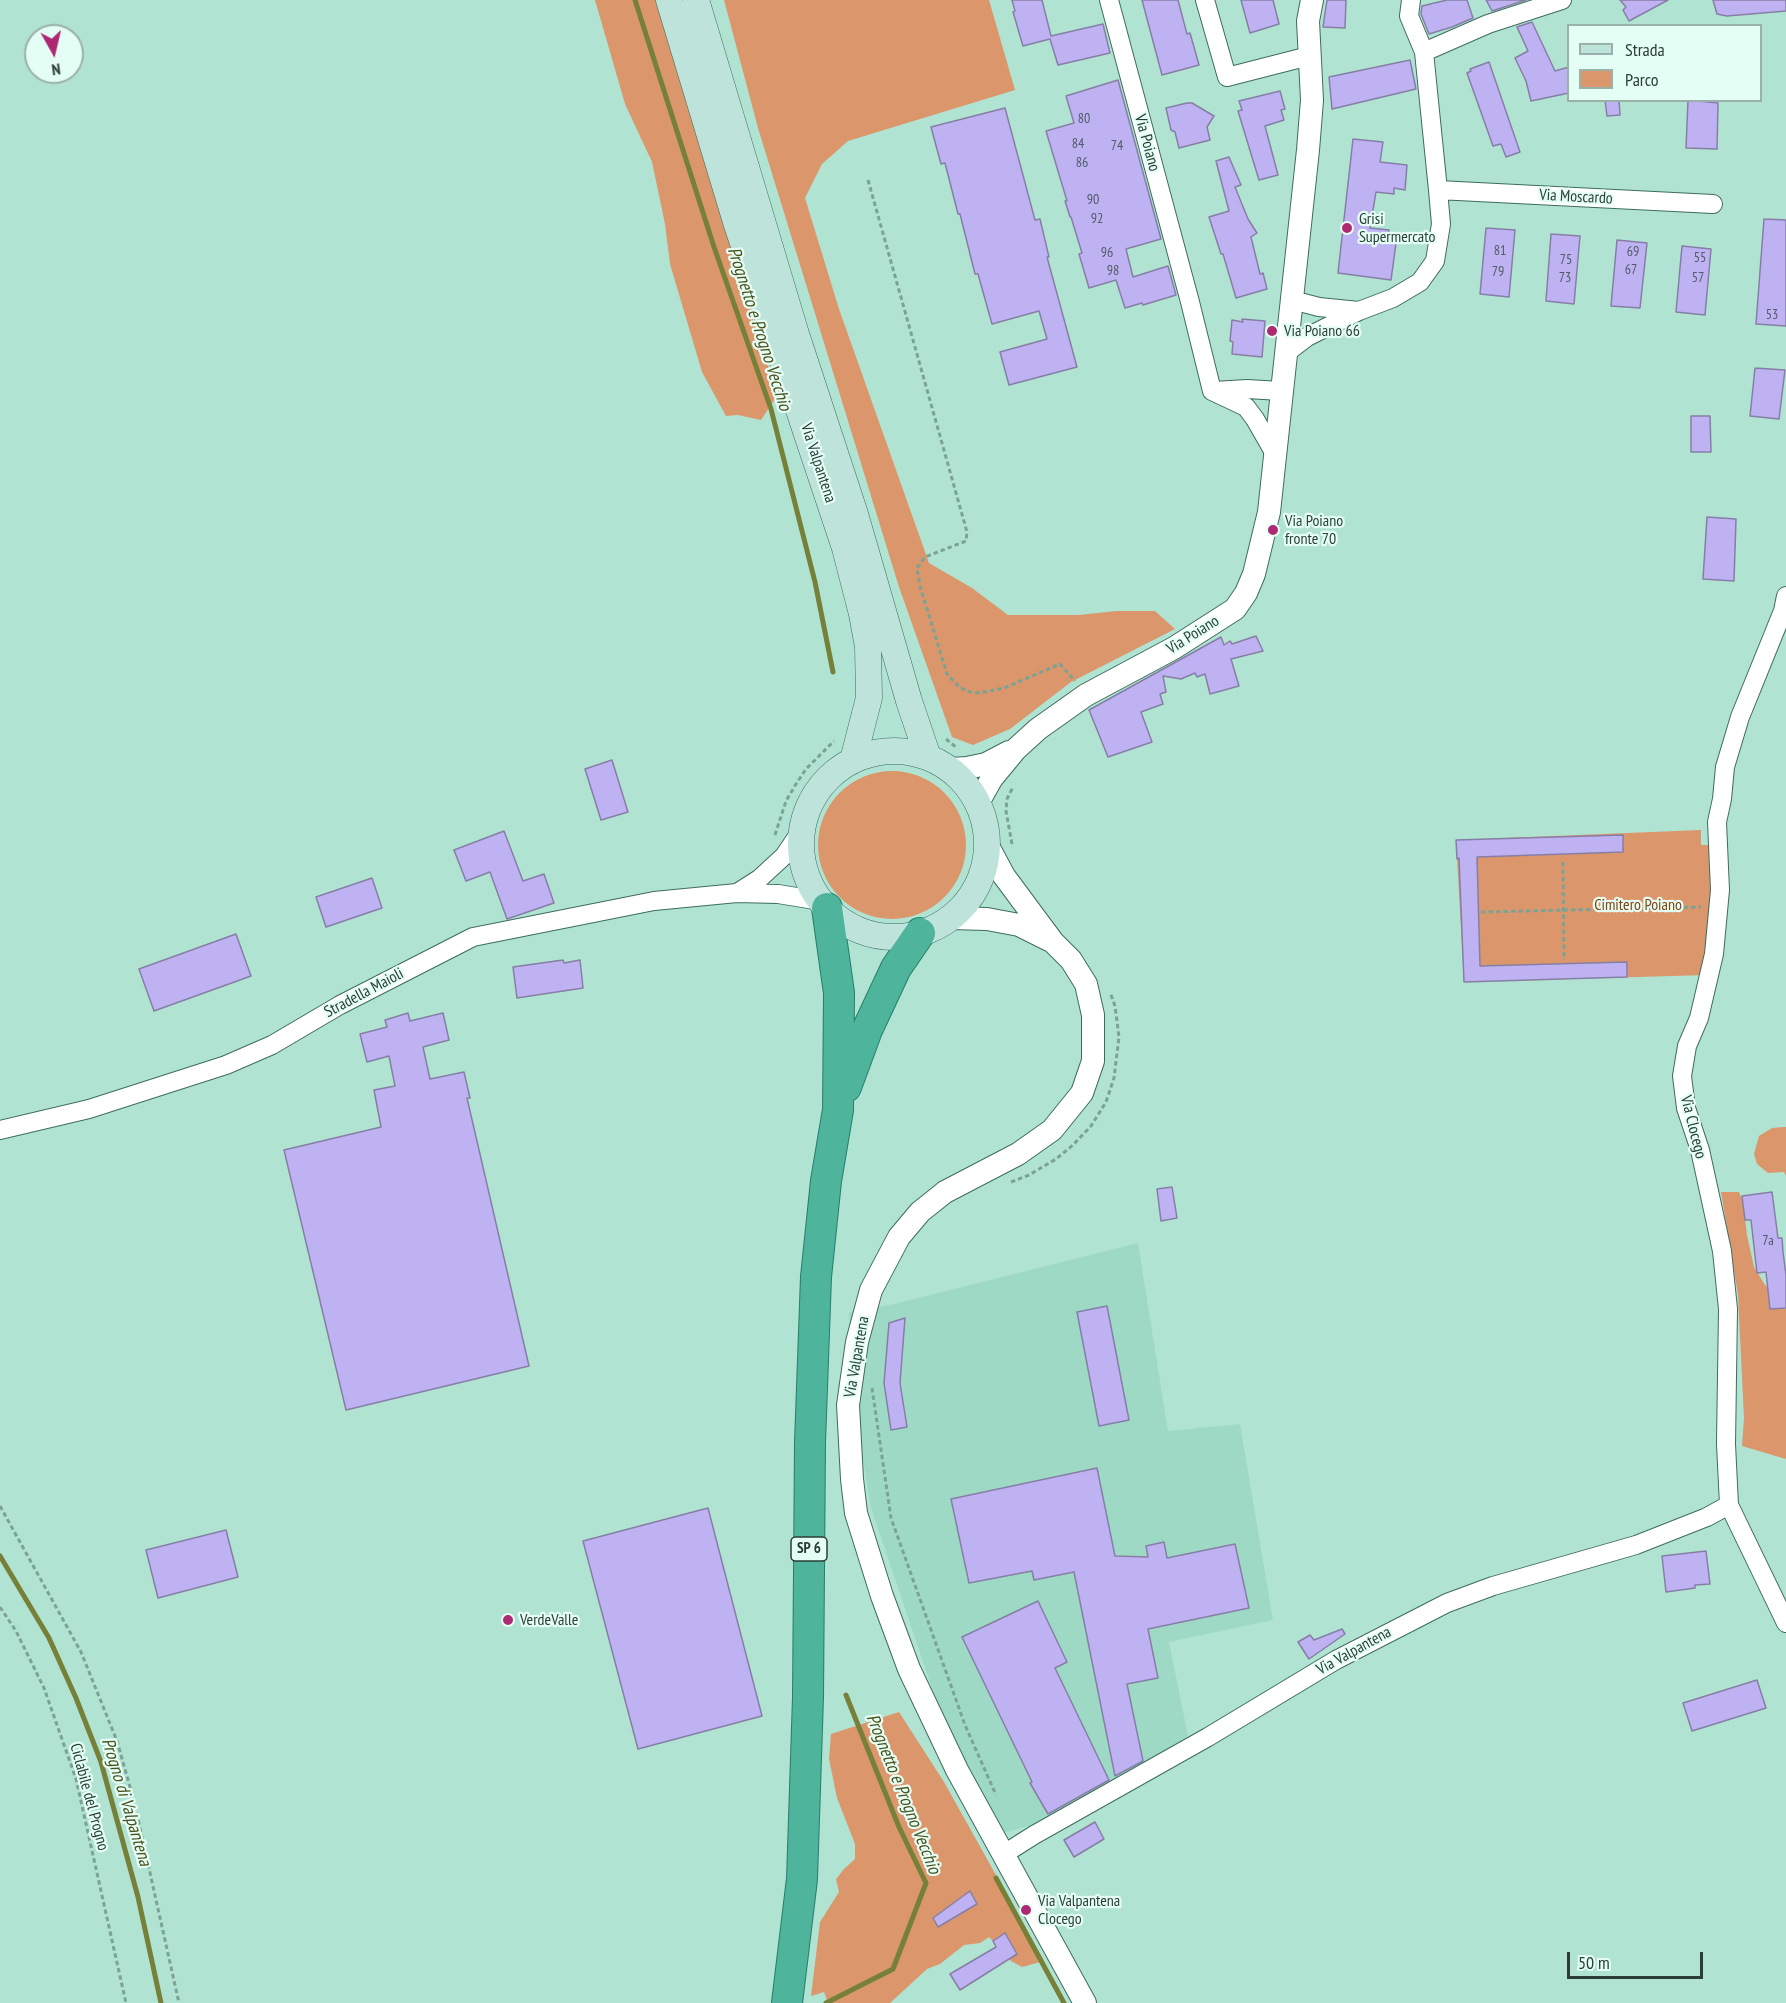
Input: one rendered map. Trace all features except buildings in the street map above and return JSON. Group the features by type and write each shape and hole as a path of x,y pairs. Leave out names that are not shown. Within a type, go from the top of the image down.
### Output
{"highway":[{"name":"Via Valpantena","path":"824,905 839,993 838,1110"},
{"name":"Via Valpantena","path":"838,1110 867,1030 896,968 920,933"},
{"name":"SP 6","path":"788,1996 803,1856 808,1697 810,1443 816,1277 826,1181 838,1110"}],"main road":[{"name":"Via Valpantena","path":"669,0 737,225 845,548 862,614 868,647 869,698 853,760"},
{"name":"Via Valpantena","path":"696,0 796,334 855,514 927,757"},
{"name":"Via Valpantena","path":"903,751 927,757 950,769 966,784 978,804 986,824 985,867 977,887 965,904 936,927 920,933 896,937 870,934 850,926 824,905 810,885 801,849 801,831 806,813 813,796 824,782 853,760 877,752 903,751"}],"street":[{"name":"Via Poiano","path":"1109,0 1212,392"},
{"path":"1205,0 1227,77 1309,56"},
{"name":"Via Poiano","path":"978,804 992,778 1016,749 1038,729 1086,695 1174,648 1235,609 1246,593 1254,574 1269,512 1308,150 1312,100 1308,21 1312,0"},
{"path":"1286,353 1307,337 1359,311 1393,298 1420,282 1435,261 1442,224 1424,52 1409,16 1411,0"},
{"path":"1424,52 1488,24 1562,0"},
{"name":"Via Moscardo","path":"1438,190 1713,204"},
{"path":"1292,300 1319,307 1359,311"},
{"path":"1212,392 1247,389 1281,391"},
{"path":"1212,392 1246,407 1275,454"},
{"name":"Via Clocego","path":"1786,596 1783,611 1740,717 1725,767 1717,822 1720,890 1714,954 1699,1018 1687,1046 1682,1076 1686,1107 1700,1150 1722,1251 1728,1309 1726,1444 1729,1505 1786,1623"},
{"name":"Via Poiano","path":"950,769 986,764 1016,749"},
{"name":"Stradella Maioli","path":"737,893 759,879 784,856 801,831"},
{"name":"Via Valpantena","path":"987,846 1004,876 1053,942 1071,960 1086,984 1093,1016 1093,1061 1082,1093 1052,1130 1018,1154 945,1192 920,1212 899,1237 871,1290 857,1342 848,1405 852,1479 856,1514 882,1596 909,1669 957,1770 1085,2003"},
{"name":"Stradella Maioli","path":"0,1130 89,1109 226,1065 272,1045 340,1005 445,949 473,937 654,901 737,893 778,894 824,905"},
{"name":"Via Valpantena","path":"950,918 987,919 1019,925 1053,942"},
{"name":"Via Valpantena","path":"1004,1854 1208,1737 1336,1660 1447,1603 1504,1583 1636,1545 1707,1517 1729,1505"}],"path":[{"path":"868,180 967,532 966,541 925,557 917,568 920,586 947,674 959,687 970,692 990,692 1060,664 1086,695"},
{"path":"774,837 786,801 796,784 806,769 839,735"},
{"path":"1014,853 1006,811 1007,800 1015,782"},
{"path":"1563,862 1564,960"},
{"path":"1481,912 1705,907"},
{"path":"1010,1183 1056,1160 1091,1126 1106,1101 1114,1078 1119,1037 1115,1006 1107,984"},
{"path":"873,1380 874,1402 891,1518 965,1725 999,1801"},
{"path":"0,1506 81,1652 117,1741 134,1801 179,2003"},
{"name":"Ciclabile del Progno","path":"0,1607 16,1631 44,1688 76,1779 126,2003"}],"shaded area":[{"path":"1138,1243 1168,1431 1240,1424 1273,1620 1169,1642 1188,1736 1145,1765 1047,1821 1003,1833 944,1724 871,1508 851,1389 849,1312 890,1305"}],"green space":[{"path":"595,0 659,0 703,140 777,396 761,420 738,415 726,416 702,372 670,264 665,224 652,162 625,104"},
{"path":"724,0 989,0 1015,90 848,141 822,164 805,198 839,309 929,563 972,588 1008,615 1079,615 1116,611 1155,611 1175,629 1071,682 1010,729 973,745 952,737 899,587 758,128"},
{"path":"892,771 906,772 920,777 933,783 944,793 954,804 960,817 965,831 965,859 960,873 954,886 944,897 933,907 920,913 906,918 892,919 878,918 864,913 851,907 840,897 830,886 824,873 819,859 818,845 819,831 824,817 830,804 840,793 851,783 864,777 878,772"},
{"name":"Cimitero Poiano","path":"1701,830 1701,845 1709,845 1711,901 1707,975 1464,982 1456,840"},
{"path":"1786,1127 1786,1176 1784,1172 1768,1173 1757,1164 1754,1154 1759,1136 1772,1128"},
{"path":"1721,1192 1739,1192 1743,1202 1754,1267 1765,1285 1780,1296 1786,1295 1786,1459 1742,1446 1744,1418 1738,1295"},
{"path":"899,1712 944,1782 1044,1961 1022,1967 1011,1961 989,1937 980,1943 964,1945 940,1964 927,1969 890,2003 828,2003 824,1992 811,1996 820,1922 839,1892 836,1879 855,1859 855,1844 837,1798 829,1759 831,1734"}],"waterway":[{"name":"Prognetto e Progno Vecchio","path":"635,0 714,247 771,409 815,582 833,672"},
{"name":"Progno di Valpantena","path":"0,1556 49,1638 101,1762 138,1897 161,2003"},
{"name":"Prognetto e Progno Vecchio","path":"826,2003 893,1969 926,1883 899,1827 846,1695"},
{"path":"996,1878 1064,2003"}],"place":[{"name":"Grisi Supermercato","path":"1347,228"},
{"name":"Via Poiano 66","path":"1272,331"},
{"name":"Via Poiano fronte 70","path":"1273,530"},
{"name":"VerdeValle","path":"508,1620"},
{"name":"Via Valpantena Clocego","path":"1026,1910"}]}
